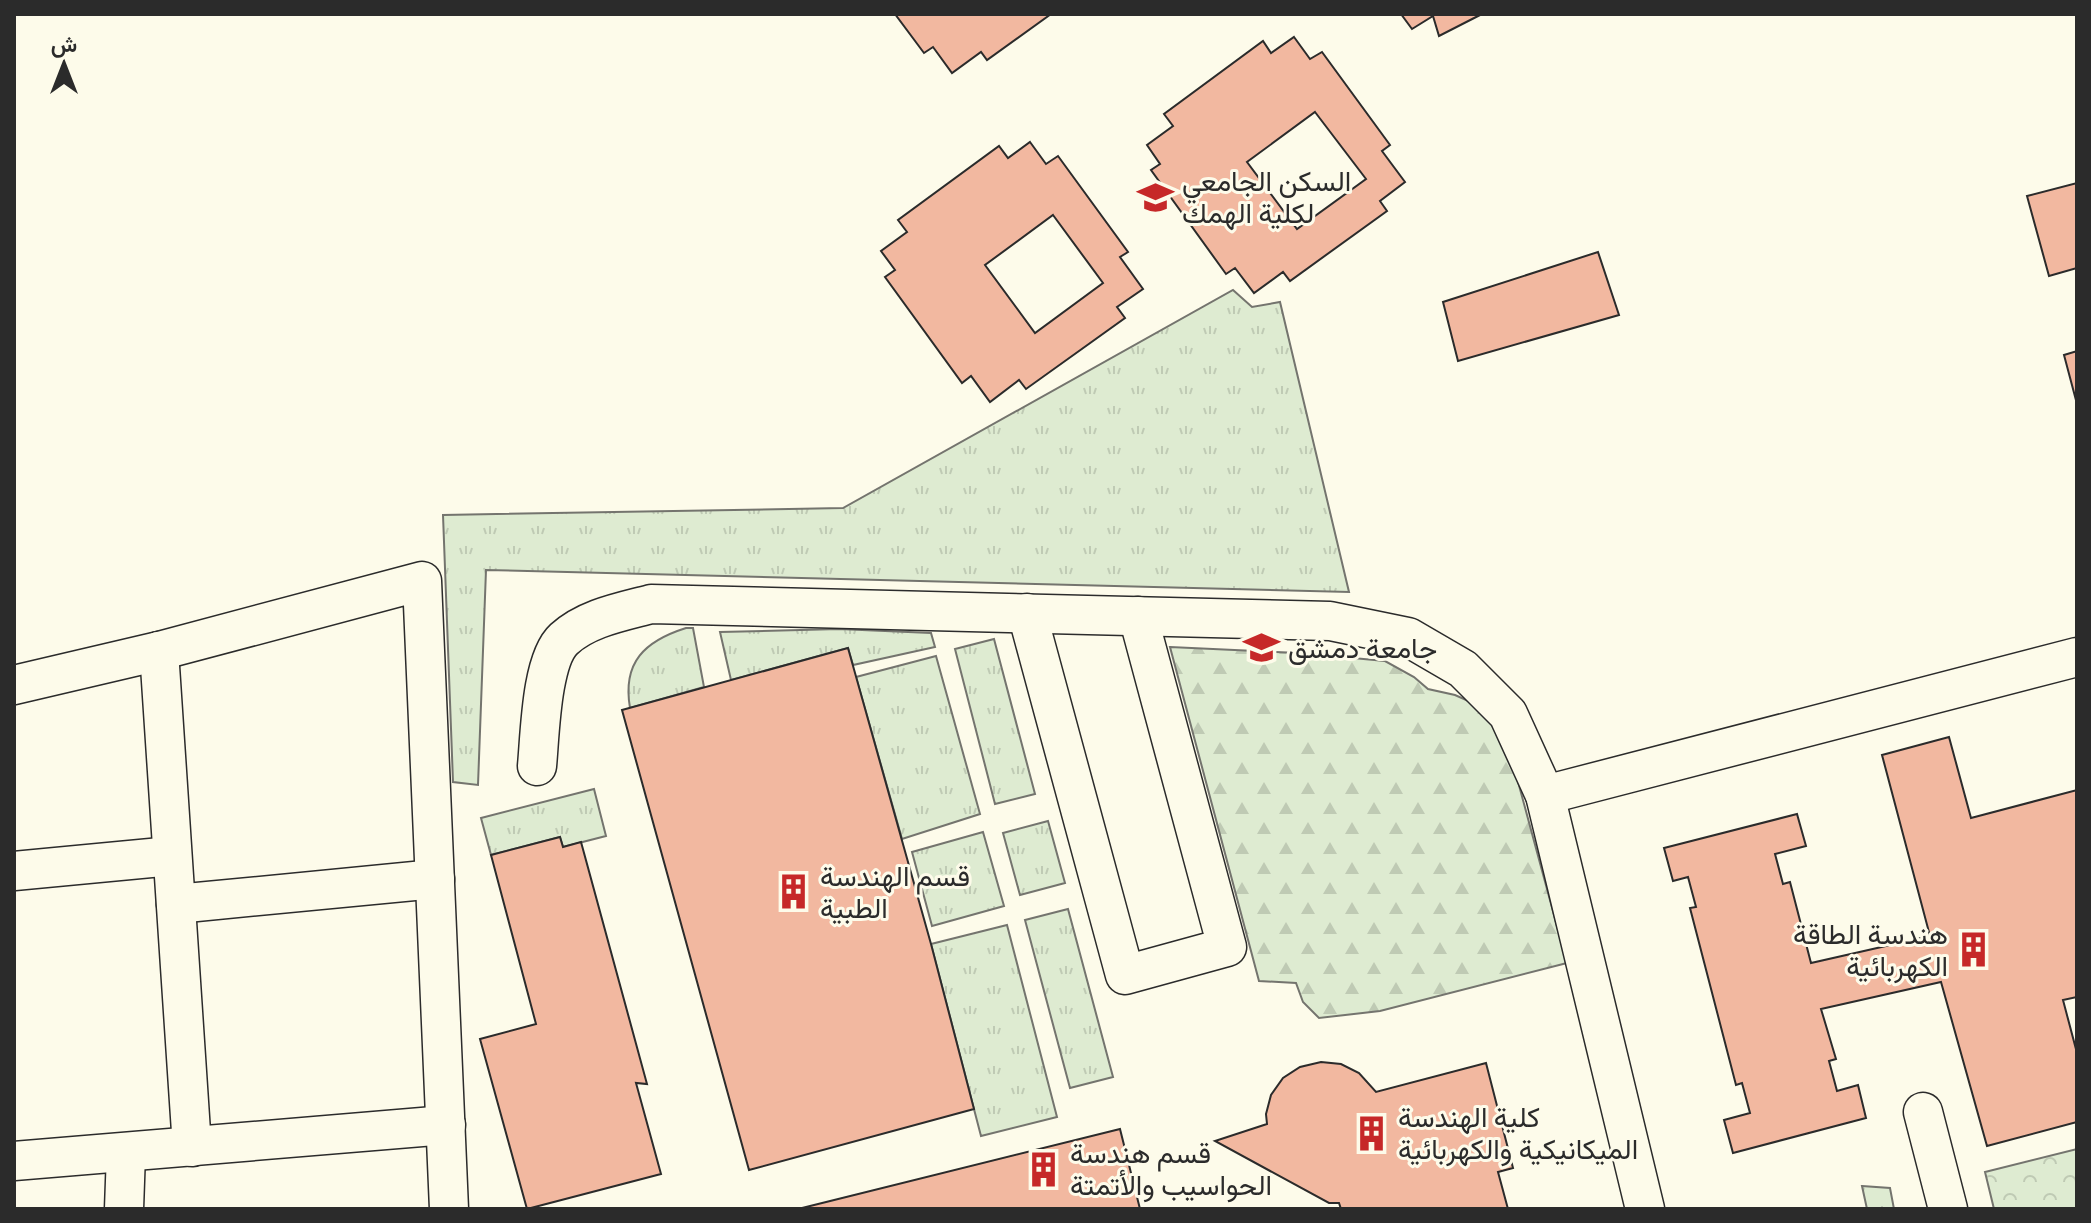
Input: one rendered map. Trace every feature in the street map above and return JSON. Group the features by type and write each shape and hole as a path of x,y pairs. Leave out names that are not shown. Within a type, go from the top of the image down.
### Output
{"street":[{"path":"14,685 159,651 422,581 449,1209"},
{"path":"537,766 547,669 562,640 597,619 651,604 1330,621 1408,637 1463,669 1508,714 1545,795 1645,1209"},
{"path":"1027,613 1125,975 1227,947 1138,616"},
{"path":"159,651 192,1147"},
{"path":"1545,795 2077,657"},
{"path":"14,871 172,856"},
{"path":"176,904 435,879"},
{"path":"1923,1112 1948,1209"},
{"path":"14,1161 446,1125"},
{"path":"124,1209 126,1153"}],"green space":[{"path":"1233,290 1252,307 1280,302 1349,592 486,570 478,785 453,782 443,515 843,508"},
{"path":"693,628 704,687 630,708 630,678 640,656 659,640"},
{"path":"839,629 931,633 935,647 853,665 848,648 731,680 720,632"},
{"path":"994,639 1035,794 995,804 955,649"},
{"path":"1170,647 1385,661 1414,677 1428,689 1455,695 1500,715 1567,963 1380,1011 1319,1018 1303,1002 1296,983 1259,981"},
{"path":"936,656 980,814 902,839 856,677"},
{"path":"594,789 606,836 563,847 560,837 491,855 481,818"},
{"path":"1048,821 1065,883 1020,895 1003,833"},
{"path":"983,832 1004,906 932,926 912,852"},
{"path":"1068,909 1113,1077 1070,1088 1025,920"},
{"path":"1007,925 1057,1117 981,1136 931,944"},
{"path":"2077,1149 2077,1209 1994,1209 1985,1172"},
{"path":"1862,1186 1890,1188 1894,1209 1867,1209"}],"building":[{"path":"895,14 1051,14 987,60 981,52 952,73 933,47 924,53"},
{"path":"1401,14 1482,14 1439,36 1433,16 1412,29"},
{"path":"1294,37 1310,59 1322,52 1390,145 1382,151 1405,182 1380,201 1387,211 1290,281 1283,272 1254,293 1235,268 1226,274 1151,170 1160,164 1147,145 1173,126 1164,114 1263,41 1271,53","holes":["1315,112 1366,179 1297,229 1247,162"]},
{"path":"1030,142 1046,164 1058,156 1128,252 1120,257 1143,289 1117,307 1125,318 1026,389 1019,380 990,402 971,376 962,383 885,277 895,270 881,251 907,232 898,220 999,146 1008,158","holes":["1053,215 1103,283 1035,333 985,265"]},
{"path":"2077,183 2077,268 2049,276 2027,196"},
{"path":"1598,252 1619,315 1458,361 1443,302"},
{"path":"2077,351 2077,404 2064,355"},
{"name":"قسم الهندسة الطبية","path":"848,648 974,1109 749,1170 622,710"},
{"name":"هندسة الطاقة الكهربائية","path":"1949,737 1971,818 2077,790 2077,997 2063,1000 2077,1053 2077,1122 1987,1146 1941,982 1821,1009 1836,1059 1829,1061 1837,1091 1858,1085 1866,1118 1733,1153 1724,1120 1750,1113 1742,1083 1736,1085 1690,908 1696,907 1688,877 1673,881 1664,848 1797,814 1806,846 1775,854 1783,884 1790,882 1811,963 1930,936 1882,755"},
{"path":"560,837 563,847 581,842 647,1084 636,1083 661,1174 527,1209 480,1039 536,1024 491,855"},
{"name":"كلية الهندسة الميكانيكية والكهربائية","path":"1321,1062 1341,1064 1359,1073 1376,1092 1486,1063 1513,1168 1498,1172 1508,1209 1341,1209 1339,1203 1329,1203 1215,1141 1267,1124 1271,1095 1283,1078 1300,1067"},
{"name":"قسم هندسة الحواسيب والأتمتة","path":"1120,1129 1140,1209 798,1209"}],"place":[{"name":"السكن الجامعي لكلية الهمك","path":"1156,197"},
{"name":"جامعة دمشق","path":"1262,648"},
{"name":"قسم الهندسة الطبية","path":"794,892"},
{"name":"هندسة الطاقة الكهربائية","path":"1974,950"},
{"name":"كلية الهندسة الميكانيكية والكهربائية","path":"1372,1133"},
{"name":"قسم هندسة الحواسيب والأتمتة","path":"1044,1169"}]}
